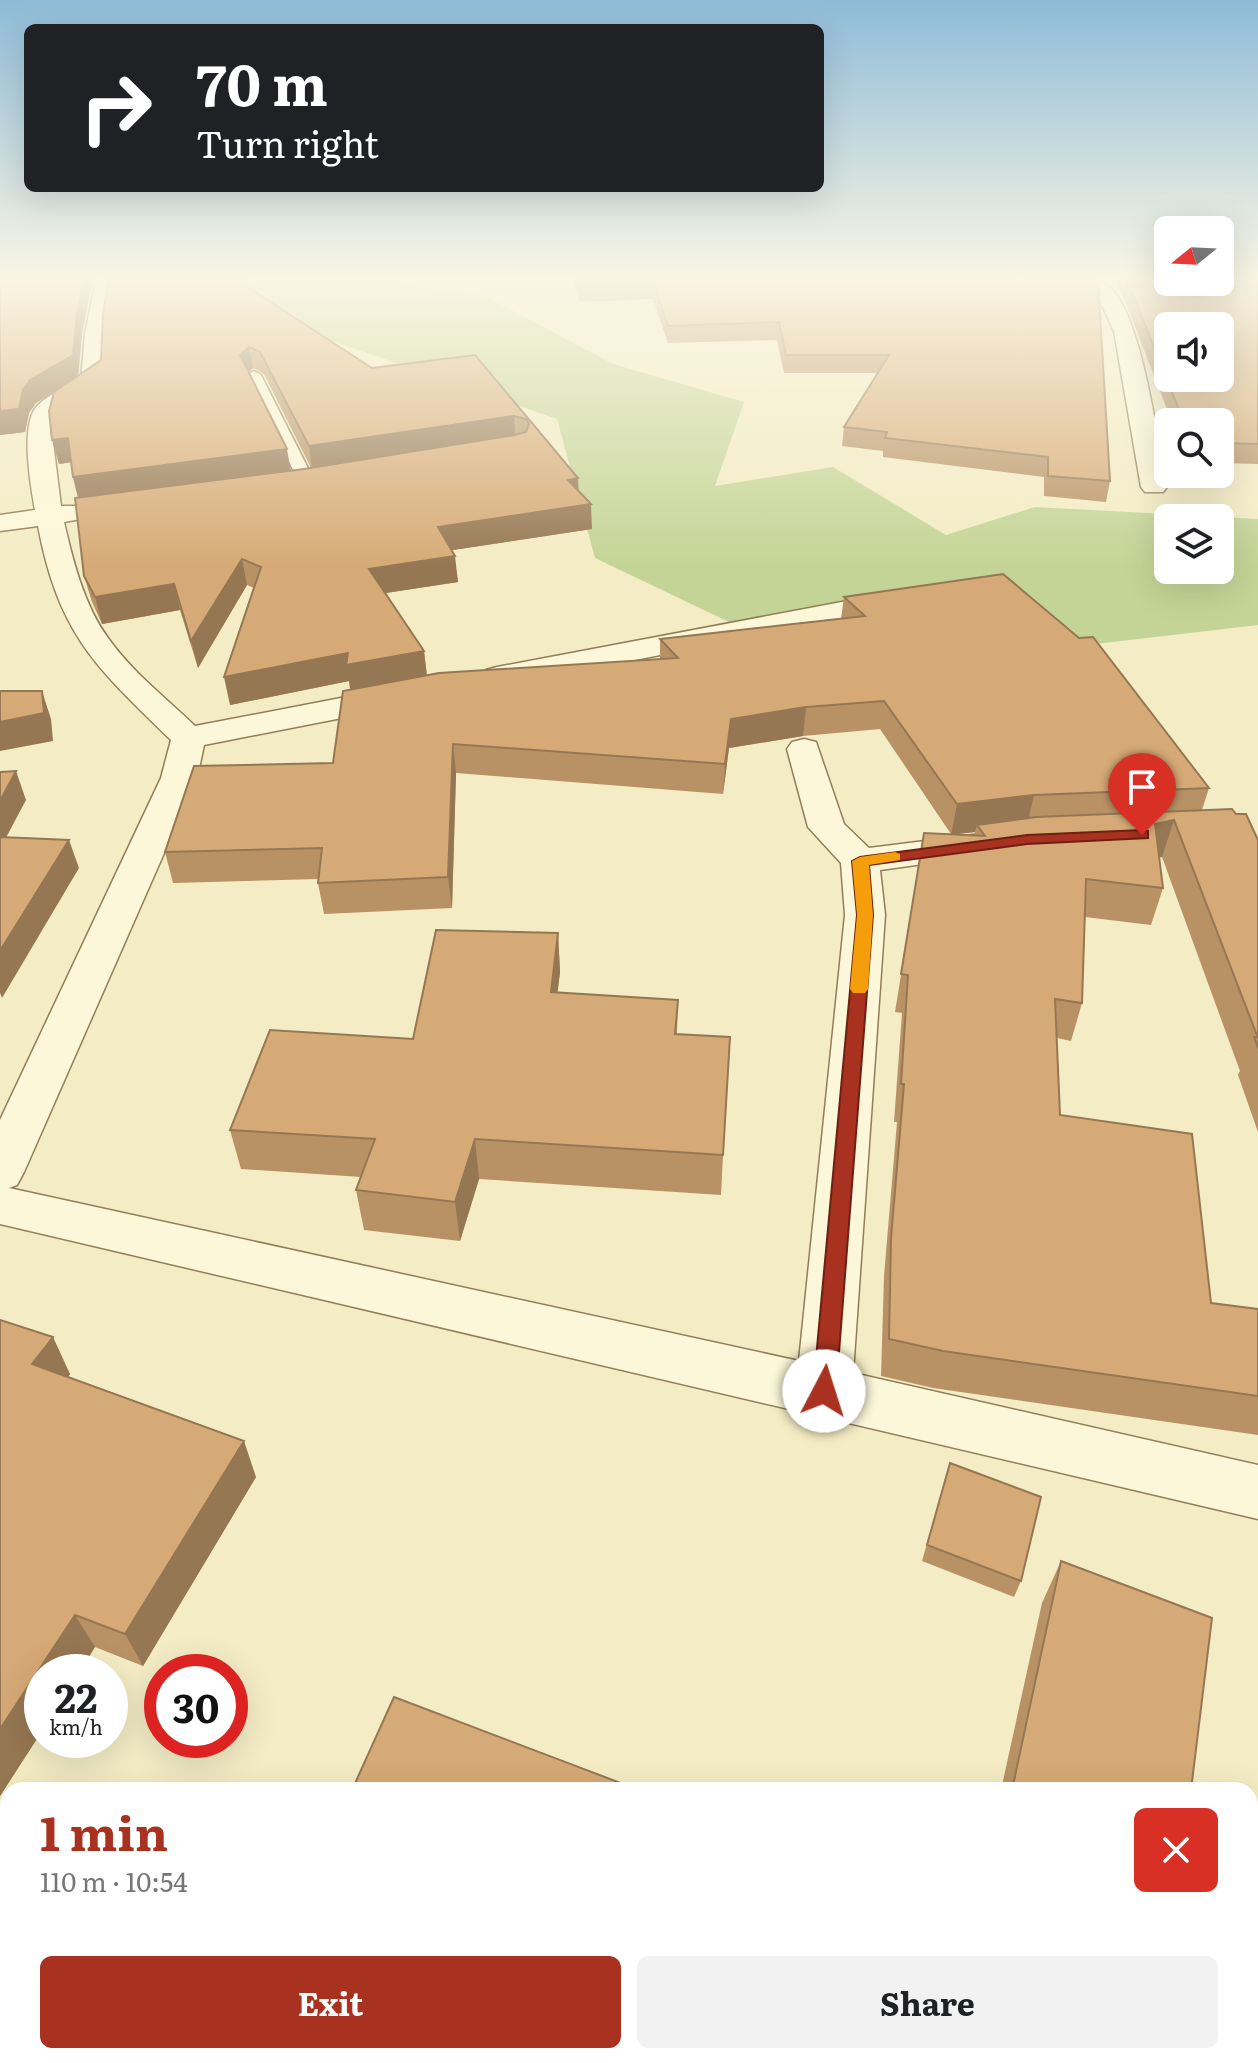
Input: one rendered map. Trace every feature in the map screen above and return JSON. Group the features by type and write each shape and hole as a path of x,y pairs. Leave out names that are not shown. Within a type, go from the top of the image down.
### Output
{"street":[{"path":"92,375 92,382 46,410 39,432 50,515 64,573 84,626 126,678 188,738"},
{"path":"1133,375 1154,487"},
{"path":"276,486 337,477"},
{"path":"0,523 95,509"},
{"path":"188,738 906,599"},
{"path":"0,1172 179,778 188,738"},
{"path":"804,749 827,827 860,861 865,915 824,1391"},
{"path":"860,861 1012,841"},
{"path":"0,1205 1258,1492"}],"lane":[{"path":"254,375 307,482"}],"green space":[{"path":"431,375 652,375 744,402 715,486 833,467 946,535 1035,507 1154,513 1154,584 1234,584 1234,518 1258,519 1258,625 838,674 595,558 557,419"}],"building":[{"path":"0,375 38,375 23,390 19,409 0,411"},
{"path":"79,375 250,375 287,449 73,477 68,438 52,440 49,411 54,392"},
{"path":"272,375 492,375 578,478 568,480 591,504 438,527 455,556 369,569 424,651 346,665 348,653 224,677 261,567 242,559 191,641 174,584 95,597 84,576 75,498 304,469 515,435 526,432 529,424 526,419 514,416 309,446"},
{"path":"876,375 1104,375 1110,481 1048,476 1048,457 885,438 887,432 844,427"},
{"path":"1234,375 1258,375 1258,444 1234,443 1234,408 1178,408 1172,392 1234,392"},
{"path":"1003,574 1079,638 1093,637 1209,788 1034,795 957,804 884,701 806,707 731,719 725,764 453,744 448,877 318,883 322,848 165,852 194,766 333,763 343,691 439,673 678,658 660,639 865,616 844,597"},
{"path":"0,691 42,691 44,713 0,722"},
{"path":"16,771 0,801 0,772"},
{"path":"1232,809 1236,814 1246,814 1258,840 1258,1038 1174,820 1155,824 1163,888 1086,879 1082,1003 1055,999 1060,1115 1192,1134 1211,1303 1258,1309 1258,1396 943,1351 889,1339 891,1238 904,1084 901,1084 908,975 901,974 924,833 985,836 977,825 1036,817"},
{"path":"0,837 69,840 0,951"},
{"path":"436,930 558,933 551,992 678,1000 675,1034 730,1037 723,1155 475,1139 455,1202 356,1190 375,1139 230,1130 270,1030 413,1039"},
{"path":"0,1320 53,1337 32,1364 244,1441 125,1634 75,1615 49,1654 24,1654 24,1693 0,1729"},
{"path":"950,1463 1041,1497 1021,1581 927,1545"},
{"path":"1061,1561 1212,1618 1192,1782 1014,1782"},
{"path":"394,1697 618,1782 356,1782"}],"slow traffic":[{"path":"859,989 865,915 860,861 895,857"}],"route":[{"path":"824,1391 865,915 860,861 1027,839 1142,835"}]}
